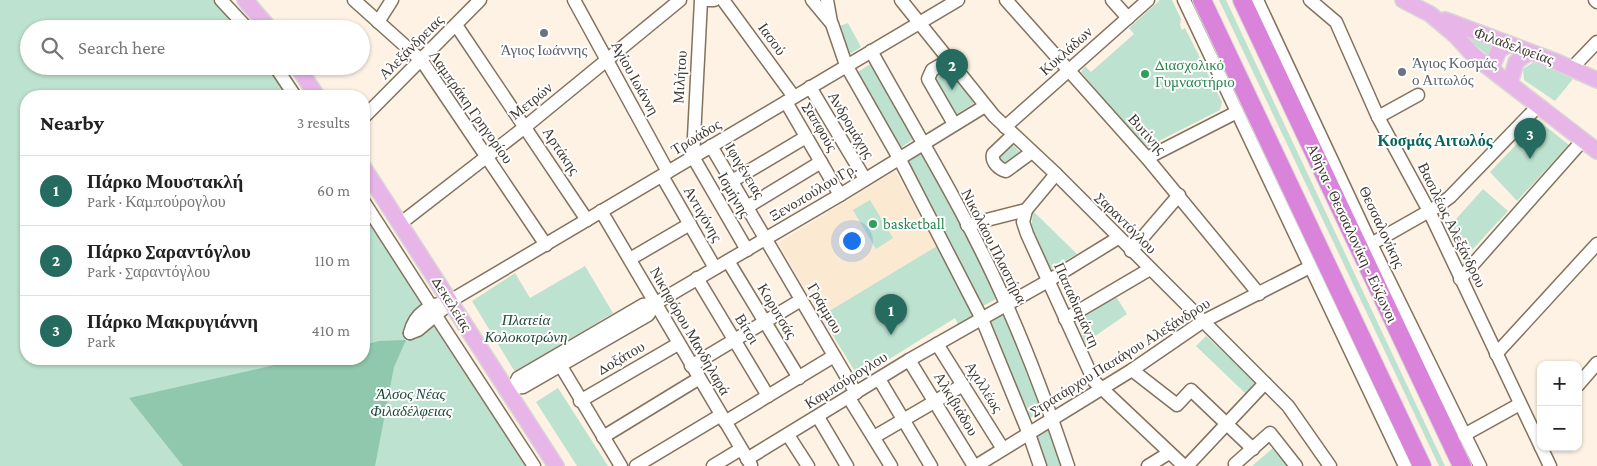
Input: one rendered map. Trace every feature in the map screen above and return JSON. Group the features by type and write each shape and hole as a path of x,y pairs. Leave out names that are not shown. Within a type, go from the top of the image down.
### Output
{"highway":[{"path":"1202,0 1422,466"},
{"name":"Αθήνα - Θεσσαλονίκη - Εύζωνοι","path":"1242,0 1462,466"}],"main road":[{"path":"245,0 262,20"},
{"path":"1407,1 1430,14 1455,35 1475,57 1597,151"},
{"path":"1407,1 1450,44 1475,57"},
{"name":"Φιλαδελφείας","path":"1430,14 1572,68 1597,80"},
{"path":"1491,70 1499,50 1509,44"},
{"path":"1510,83 1516,62 1529,52"},
{"path":"304,75 313,90"},
{"name":"Δεκελείας","path":"370,177 450,301 510,389 556,466"}],"street":[{"path":"221,0 240,20"},
{"name":"Λαμπράκη Γρηγορίου","path":"354,0 422,61 546,245"},
{"path":"378,22 392,0"},
{"name":"Αλεξάνδρειας","path":"370,110 422,61 480,0"},
{"name":"Αγίου Ιωάννη","path":"574,0 665,174"},
{"name":"Μετρών","path":"401,223 525,127 680,0"},
{"name":"Μιλήτου","path":"693,157 701,0"},
{"path":"706,0 714,0"},
{"name":"Ιασού","path":"723,0 790,99"},
{"path":"812,0 832,24"},
{"path":"827,0 832,24 846,65 899,158 982,319 1029,434 1040,466"},
{"name":"Σαραντόγλου","path":"901,0 985,106 1056,174 1265,383 1300,420 1330,466"},
{"name":"Τρωάδος","path":"434,311 958,0"},
{"name":"Βυτίνης","path":"1006,0 1147,158 1259,294"},
{"path":"1112,0 1128,18"},
{"name":"Κυκλάδων","path":"1032,152 1006,171 997,166 993,160 993,154 1009,131 1068,70 1148,0"},
{"path":"1184,0 1405,466"},
{"name":"Θεσσαλονίκης","path":"1257,0 1371,244 1480,466"},
{"name":"Βασιλέως Αλεξάνδρου","path":"1310,0 1336,22 1378,118 1429,211 1520,404 1537,430"},
{"name":"Αρτάκης","path":"456,25 587,220"},
{"path":"1572,68 1597,42"},
{"name":"Νικολάου Πλαστήρα","path":"870,51 967,225 1007,305 1052,418 1068,466"},
{"path":"949,60 932,70 928,79 954,124"},
{"path":"281,75 291,90"},
{"name":"Ανδρομάχης","path":"810,87 865,180"},
{"path":"1378,118 1418,95"},
{"name":"Σαπφούς","path":"790,99 806,137 840,195"},
{"path":"1371,244 1429,211 1450,196 1539,105"},
{"name":"Ξενoπούλου Γρ.","path":"510,389 518,378 557,361 643,305 656,304 865,180 922,143 985,106"},
{"path":"1147,158 1237,112"},
{"path":"732,181 806,137"},
{"path":"1460,279 1583,140"},
{"name":"Ιφιγένειας","path":"711,146 766,238"},
{"name":"Ισμήνης","path":"693,157 747,250"},
{"path":"747,207 821,162"},
{"name":"Αντιγόνης","path":"665,174 715,268"},
{"path":"967,225 1026,210 1056,174"},
{"path":"1131,251 1178,196"},
{"name":"Παπαδιαμάντη","path":"1026,210 1023,222 1027,234 1087,367 1100,388 1169,453 1186,466"},
{"path":"370,211 534,466"},
{"name":"Νικηφόρου Μανδηλαρά","path":"601,211 698,379 747,458"},
{"path":"630,259 690,224"},
{"name":"Γράμμου","path":"766,238 834,356 852,396 888,465"},
{"name":"Καμπούρογλου","path":"713,466 747,458 788,435 910,360 1048,281 1118,238"},
{"path":"1496,354 1597,244"},
{"name":"Κορυτσάς","path":"728,261 799,378"},
{"name":"Στρατάρχου Παπάγου Αλεξάνδρου","path":"975,466 1132,370 1202,322 1310,267"},
{"path":"1065,319 1150,269"},
{"name":"Βίτσι","path":"697,278 768,396"},
{"path":"691,366 801,300"},
{"name":"Δοξάτου","path":"580,401 678,344"},
{"name":"Αχιλλέως","path":"937,344 1003,449"},
{"path":"636,466 768,396 834,356"},
{"name":"Αλκιβιάδου","path":"910,360 975,466"},
{"path":"557,361 622,466"},
{"path":"1582,381 1597,364"},
{"path":"1132,370 1177,405 1191,390 1227,422 1252,449"},
{"path":"603,437 698,379"},
{"path":"879,379 931,466"},
{"path":"1186,466 1265,383"},
{"path":"874,437 963,385"},
{"path":"1464,435 1520,404"},
{"path":"818,417 848,466"},
{"path":"1236,466 1235,464 1270,433 1296,466"},
{"path":"788,435 808,466"},
{"name":"Βασιλέως Αλεξάνδρου","path":"1543,451 1550,466"},
{"path":"1148,466 1169,453"}],"shaded area":[{"path":"895,171 937,246 821,316 778,243"}],"green space":[{"name":"Άλσος Νέας Φιλαδέλφειας","path":"0,0 215,0 234,20 20,20 20,75 276,75 287,90 20,90 20,365 370,365 370,218 530,466 0,466"},
{"name":"Διασχολικό Γυμναστήριο","path":"1160,0 1172,0 1181,19 1180,25 1182,30 1185,28 1222,102 1220,110 1145,148 1081,72 1085,66 1091,72 1134,34 1129,28"},
{"path":"1219,0 1226,0 1445,466 1439,466"},
{"path":"848,23 861,47 847,56 837,27"},
{"path":"1461,34 1495,45 1489,56"},
{"path":"872,63 915,138 899,149 856,73"},
{"path":"1532,63 1540,64 1573,79 1555,101 1524,80 1523,69"},
{"path":"946,66 974,103 954,116 932,77"},
{"path":"1539,121 1569,145 1517,201 1490,172"},
{"path":"1011,143 1021,153 1007,166 996,155"},
{"path":"923,151 998,298 981,307 908,161"},
{"path":"1483,189 1508,211 1472,250 1448,228"},
{"name":"basketball","path":"870,200 893,238 876,249 853,210"},
{"path":"1033,211 1077,254 1049,270 1031,231"},
{"path":"937,246 975,317 959,326 955,318 859,378 821,316"},
{"name":"Πλατεία Κολοκοτρώνη","path":"585,266 613,313 515,372 472,301 515,273 530,298"},
{"path":"1115,295 1127,314 1085,343 1076,319"},
{"path":"1004,311 1043,410 1028,419 990,321"},
{"path":"1206,336 1255,382 1245,393 1196,346"},
{"path":"406,340 394,367 375,466 183,466 129,398 275,365 370,365 370,343 379,341"},
{"path":"558,388 608,466 577,466 536,402"},
{"path":"1049,428 1063,466 1045,466 1035,438"},
{"path":"1274,447 1289,466 1252,466"}],"place":[{"name":"Άγιος Ιωάννης","path":"544,33"},
{"name":"Άγιος Κοσμάς ο Αιτωλός","path":"1402,72"},
{"name":"Διασχολικό Γυμναστήριο","path":"1145,74"},
{"name":"Πάρκο Σαραντόγλου","path":"952,90"},
{"name":"Πάρκο Μακρυγιάννη","path":"1530,159"},
{"name":"basketball","path":"873,224"},
{"name":"Πάρκο Μουστακλή","path":"891,335"}],"district":[{"name":"Κοσμάς Αιτωλός","path":"1435,140"}]}
